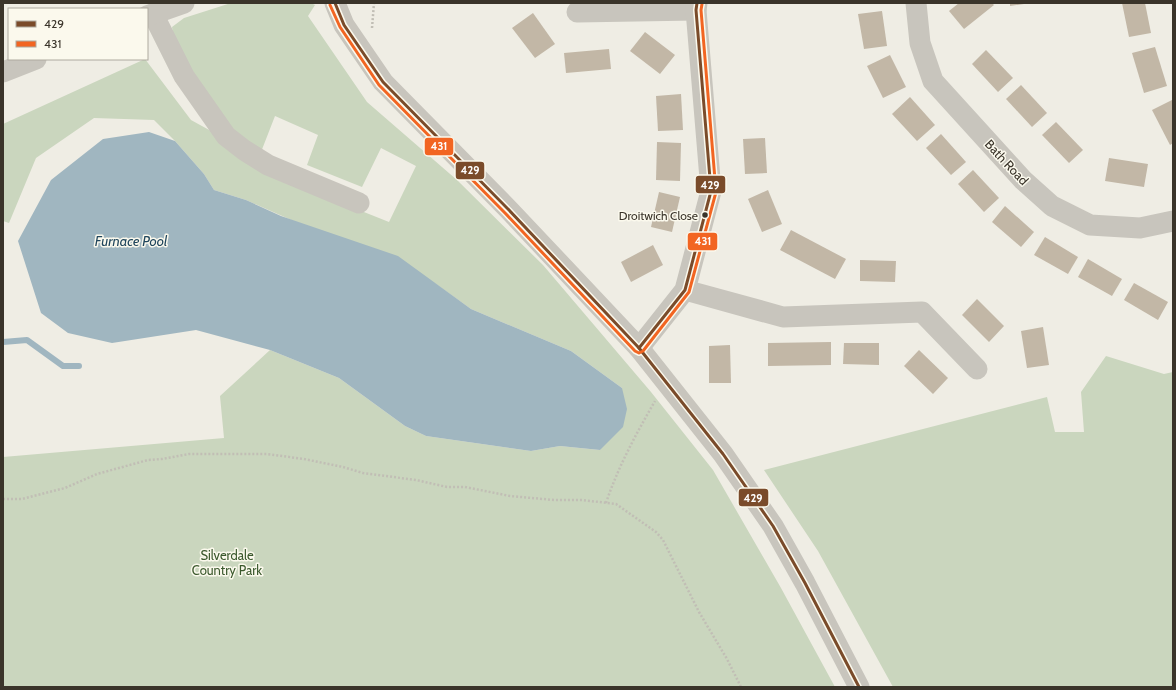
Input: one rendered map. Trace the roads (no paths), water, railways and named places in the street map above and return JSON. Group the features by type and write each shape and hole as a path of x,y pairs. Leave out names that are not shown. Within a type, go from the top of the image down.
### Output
{"street":[{"path":"184,3 150,15 184,76 226,136 244,150 268,165 359,203"},
{"path":"335,3 344,25 383,82 509,210 639,348 723,454 773,526 805,583 859,687"},
{"name":"Bath Road","path":"916,3 920,43 933,81 1023,180 1052,206 1090,225 1140,228 1173,221"},
{"path":"577,12 697,7 711,191 685,290 639,348"},
{"path":"3,72 33,60"},
{"path":"685,290 783,317 922,312 977,369"}],"water":[{"name":"Furnace Pool","path":"149,132 175,141 204,174 214,190 246,200 281,216 398,256 471,309 571,351 622,388 627,409 623,427 600,450 560,446 531,451 426,436 405,426 339,378 270,350 196,330 112,343 68,333 41,313 18,241 51,180 103,139"}],"waterway":[{"path":"3,342 27,340 63,366 79,366"}],"place":[{"name":"Droitwich Close","path":"705,215"}],"park label":[{"name":"Silverdale Country Park","path":"227,562"}]}
